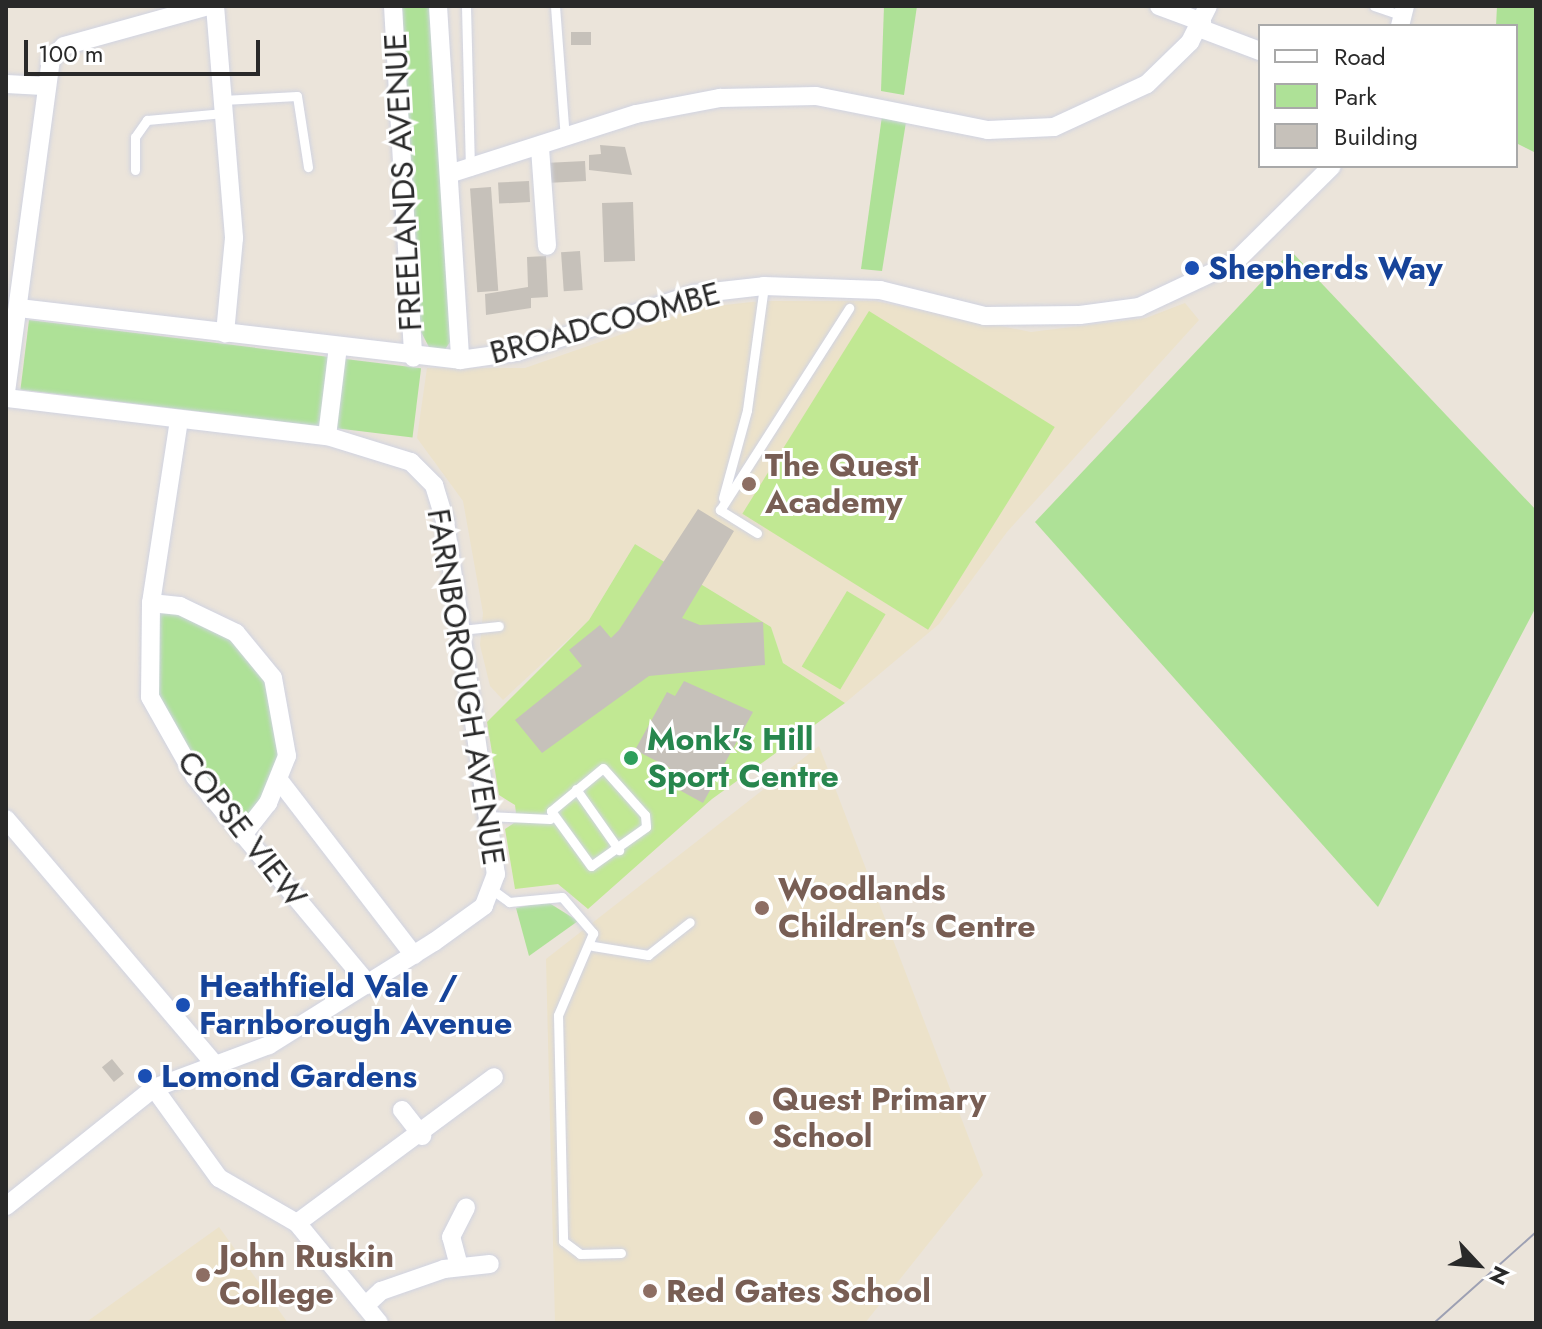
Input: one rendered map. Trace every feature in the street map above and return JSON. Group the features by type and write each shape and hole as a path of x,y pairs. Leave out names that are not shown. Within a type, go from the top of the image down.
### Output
{"street":[{"path":"6,395 44,86 51,59 64,46 208,6"},
{"path":"215,6 234,238 225,334"},
{"name":"FREELANDS AVENUE","path":"393,6 413,357"},
{"name":"FREELANDS AVENUE","path":"438,6 460,360"},
{"path":"1159,6 1203,18 1258,50"},
{"path":"449,174 470,171 662,108 771,95 890,106 988,130 1054,127 1138,90 1203,18"},
{"path":"6,84 44,86"},
{"path":"540,148 547,246"},
{"name":"BROADCOOMBE","path":"19,308 413,357 460,360 517,352 694,294 764,286 880,290 985,316 1029,319 1139,307 1235,262 1330,168"},
{"path":"327,436 338,347"},
{"name":"FARNBOROUGH AVENUE","path":"6,395 179,420 327,436 386,450 434,485 461,630 487,816 494,891 484,906 414,955 269,1045 212,1061 154,1088 6,1206"},
{"name":"COPSE VIEW","path":"179,420 151,603 145,663 150,697 195,777 369,985"},
{"path":"151,603 180,606 236,633 273,678 285,727 279,780 243,835"},
{"path":"279,780 414,955"},
{"path":"6,819 212,1061"},
{"path":"297,1223 422,1136 494,1077"},
{"path":"154,1088 219,1178 297,1223 379,1323"},
{"path":"402,1110 422,1136"},
{"path":"459,1266 451,1237 466,1208"},
{"path":"366,1305 381,1291 459,1266 490,1264"}],"lane":[{"path":"466,6 470,171"},
{"path":"555,6 566,139"},
{"path":"1374,6 1403,16"},
{"path":"135,170 135,137 147,120 297,96 308,167"},
{"path":"720,510 740,444 764,286"},
{"path":"720,510 849,308"},
{"path":"720,510 757,533"},
{"path":"461,630 499,626"},
{"path":"487,816 550,819 591,866 619,850 646,827 645,815 612,771 603,768 576,789 550,819"},
{"path":"576,789 619,850"},
{"path":"494,891 509,902 562,897 590,924 593,946 567,984 558,1015 563,1241 580,1254 621,1253"},
{"path":"593,946 648,955 690,922"}],"shaded area":[{"name":"The Quest Academy","path":"761,301 875,301 1031,332 1146,318 1185,303 1199,320 1007,532 939,624 845,703 783,663 771,627 635,544 589,620 503,700 490,686 480,645 483,613 463,501 417,438 427,368 525,368 697,308"},
{"name":"Quest Primary School","path":"819,746 983,1175 865,1323 555,1323 546,959"},
{"name":"John Ruskin College","path":"219,1227 288,1323 85,1323"}],"green space":[{"path":"402,6 432,6 452,339 444,351 430,349 419,328"},
{"path":"884,6 917,6 904,95 881,91"},
{"path":"1497,6 1536,6 1536,153 1518,144 1518,24 1496,24"},
{"path":"882,116 906,122 882,271 861,269"},
{"path":"1291,251 1536,510 1536,607 1378,907 1035,522"},
{"path":"869,311 1055,427 928,630 742,514"},
{"path":"29,320 421,368 413,438 20,389"},
{"name":"Monk's Hill Sport Centre","path":"635,544 771,627 783,663 845,703 712,799 588,909 558,884 515,889 505,829 517,821 515,805 499,795 487,722 589,620"},
{"path":"847,591 886,614 840,690 802,666"},
{"path":"151,603 207,616 273,678 287,756 243,835 195,777 145,663"},
{"path":"546,901 578,921 529,956 516,908"}],"building":[{"path":"571,32 591,32 591,45 571,45"},
{"path":"600,145 625,147 632,175 589,170 589,155 601,154"},
{"path":"585,161 586,181 551,183 550,163"},
{"path":"529,181 530,202 499,204 498,183"},
{"path":"491,187 498,291 477,292 470,188"},
{"path":"633,202 635,261 604,262 602,203"},
{"path":"580,251 583,290 564,291 561,252"},
{"path":"546,256 548,297 531,298 531,308 486,315 485,294 528,287 527,257"},
{"path":"698,509 734,531 682,618 700,625 763,622 765,665 649,676 542,753 515,720 582,666 569,650 600,625 611,638 619,630"},
{"path":"684,681 753,712 703,803 663,781 670,768 635,750 667,692 675,696"},
{"path":"112,1059 124,1074 114,1082 102,1067"}],"tram line":[{"path":"1434,1323 1536,1232"}],"place":[{"name":"Shepherds Way","path":"1192,268"},
{"name":"The Quest Academy","path":"749,484"},
{"name":"Monk's Hill Sport Centre","path":"631,758"},
{"name":"Woodlands Children's Centre","path":"762,908"},
{"name":"Heathfield Vale / Farnborough Avenue","path":"183,1005"},
{"name":"Lomond Gardens","path":"145,1076"},
{"name":"Quest Primary School","path":"756,1118"},
{"name":"John Ruskin College","path":"203,1275"},
{"name":"Red Gates School","path":"650,1291"}]}
